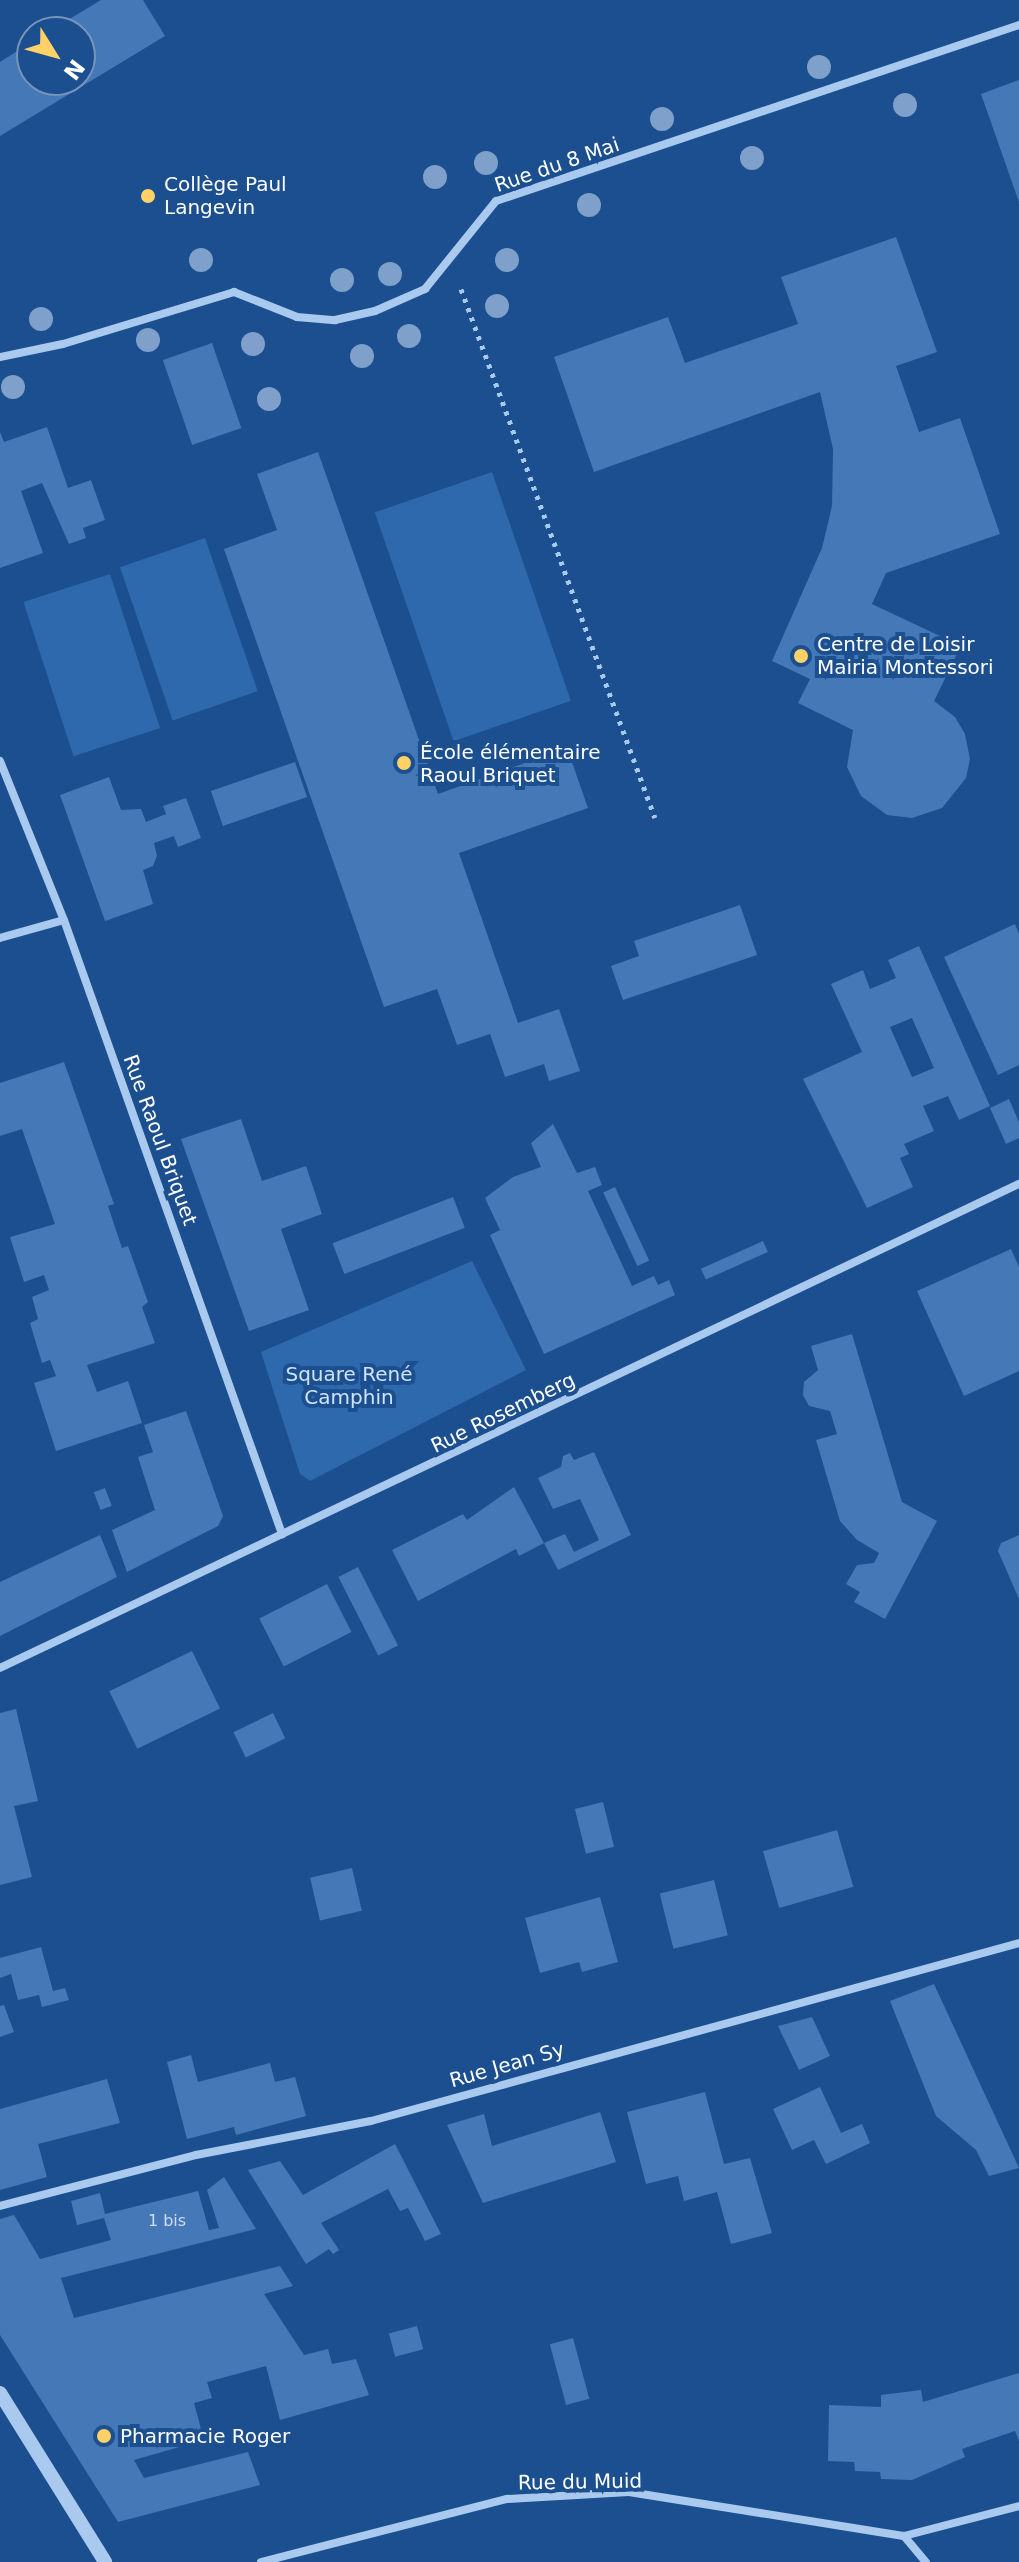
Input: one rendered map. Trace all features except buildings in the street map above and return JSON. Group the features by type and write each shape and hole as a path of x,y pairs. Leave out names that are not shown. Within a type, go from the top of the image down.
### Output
{"street":[{"name":"Rue du 8 Mai","path":"0,357 63,344 234,292 297,317 335,320 375,311 425,289 496,201 1019,25"},
{"name":"Rue Raoul Briquet","path":"0,761 2,777 64,920 282,1534"},
{"path":"0,938 64,920"},
{"name":"Rue Rosemberg","path":"0,1668 1019,1184"},
{"name":"Rue Jean Sy","path":"0,2206 196,2155 371,2121 1019,1943"},
{"path":"0,2393 105,2562"},
{"name":"Rue du Muid","path":"261,2562 507,2499 629,2492 904,2536 1019,2506"},
{"path":"904,2536 926,2562"}],"path":[{"path":"449,256 655,818"}],"green space":[{"path":"492,472 571,701 454,741 375,512"},
{"path":"205,538 258,691 173,720 120,567"},
{"path":"110,574 160,728 74,756 23,602"},
{"name":"Square René Camphin","path":"472,1261 526,1370 310,1481 300,1474 261,1352"}],"place":[{"name":"Collège Paul Langevin","path":"148,196"},
{"name":"Centre de Loisir Mairia Montessori","path":"801,656"},
{"name":"École élémentaire Raoul Briquet","path":"404,763"},
{"name":"Pharmacie Roger","path":"104,2436"}]}
